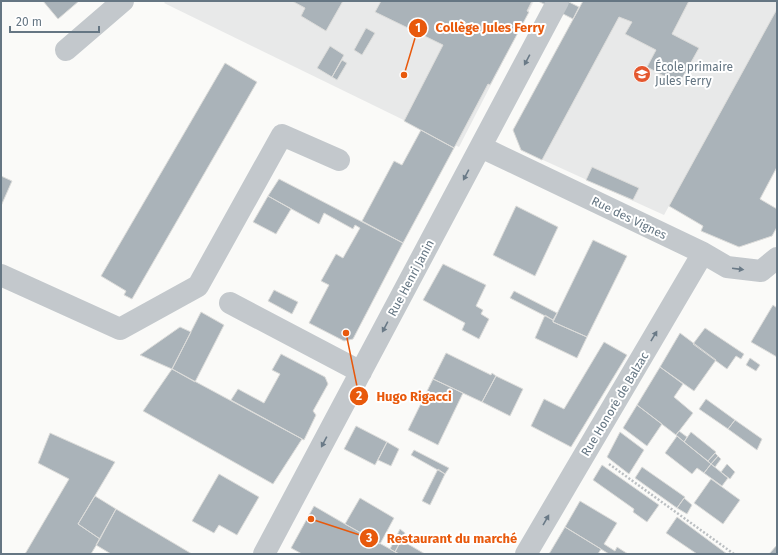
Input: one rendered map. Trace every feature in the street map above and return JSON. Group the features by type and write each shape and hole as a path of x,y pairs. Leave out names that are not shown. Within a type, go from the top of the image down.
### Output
{"street":[{"path":"66,50 123,1"},
{"name":"Rue Henri Janin","path":"264,554 558,1"},
{"path":"1,275 120,329 198,286 282,136 339,160"},
{"name":"Rue des Vignes","path":"481,147 703,253 727,267 760,271 777,258"},
{"name":"Rue Honoré de Balzac","path":"526,554 703,253"},
{"path":"230,303 361,372"}],"path":[{"path":"588,449 734,554"}],"shaded area":[{"path":"166,1 534,1 459,147 164,3"},
{"name":"École primaire Jules Ferry","path":"583,1 777,1 777,9 664,215 521,150 513,130"}],"building":[{"path":"43,1 79,1 58,19"},
{"path":"292,1 343,1 326,31 301,16 305,8"},
{"path":"381,1 532,1 527,11 529,12 454,148 404,121 443,45 375,12"},
{"path":"538,1 567,1 579,7 573,19"},
{"path":"583,1 689,1 672,34 699,48 679,84 647,67 656,50 625,34 632,22 619,17 542,160 521,150 513,130"},
{"path":"777,9 777,167 760,199 777,209 777,227 772,236 739,247 701,231 703,226 669,206"},
{"path":"366,28 375,33 362,55 354,50"},
{"path":"330,46 344,55 332,77 317,68"},
{"path":"342,60 347,63 337,80 332,77"},
{"path":"225,63 257,82 132,299 124,295 126,291 101,276"},
{"path":"421,130 454,148 403,243 362,221 394,161 402,165"},
{"path":"592,167 639,188 633,200 586,180"},
{"path":"1,176 12,181 1,206"},
{"path":"279,179 403,243 353,339 344,341 309,323 329,285 321,281 336,254 343,258 360,228 355,225 353,229 324,213 319,224 268,196"},
{"path":"268,196 291,209 276,234 253,222"},
{"path":"516,206 558,227 535,276 493,255"},
{"path":"593,240 627,256 587,337 553,322"},
{"path":"443,264 486,285 476,306 483,310 481,314 489,319 479,339 462,330 465,323 423,300"},
{"path":"274,290 298,302 292,314 268,301"},
{"path":"514,291 557,313 553,320 510,298"},
{"path":"773,305 777,308 777,357 751,342"},
{"path":"201,312 224,325 195,382 172,369"},
{"path":"545,315 553,320 553,322 587,337 577,358 535,338"},
{"path":"180,327 191,332 172,369 140,355"},
{"path":"705,328 744,354 741,359 736,356 727,369 693,344"},
{"path":"680,333 716,360 694,391 660,367"},
{"path":"604,342 627,355 571,447 531,426 544,399 564,409"},
{"path":"446,353 496,376 482,402 433,379"},
{"path":"281,354 325,377 328,384 313,411 316,415 304,440 231,400 238,389 264,403 280,374 272,370"},
{"path":"750,358 760,365 756,371 746,365"},
{"path":"660,367 683,384 674,397 693,413 676,435 637,405"},
{"path":"172,369 302,439 273,484 143,411"},
{"path":"496,376 523,389 510,416 482,402"},
{"path":"433,379 463,393 438,445 408,430"},
{"path":"706,399 735,420 728,429 699,409"},
{"path":"637,405 662,424 647,446 623,428"},
{"path":"735,420 762,439 757,450 728,429"},
{"path":"356,426 387,442 375,465 344,449"},
{"path":"679,431 687,437 684,442 676,435"},
{"path":"620,432 644,450 629,474 607,457"},
{"path":"691,432 716,452 708,461 684,442"},
{"path":"50,433 115,462 78,524 100,539 91,554 25,554 69,479 38,463"},
{"path":"677,436 711,464 704,473 697,468 692,474 665,453"},
{"path":"387,442 399,449 391,466 378,460"},
{"path":"414,450 449,468 445,474 411,455"},
{"path":"715,453 718,456 711,464 708,461"},
{"path":"718,456 721,459 715,467 711,464"},
{"path":"711,464 728,478 722,486 704,473"},
{"path":"727,464 735,472 730,479 721,472"},
{"path":"602,465 659,505 647,522 633,512 634,509 593,480"},
{"path":"642,467 685,497 677,508 635,478"},
{"path":"438,469 445,474 430,505 422,501"},
{"path":"219,474 259,497 237,535 219,525 214,533 192,521"},
{"path":"711,479 740,500 723,524 694,503"},
{"path":"95,496 116,509 100,539 78,524"},
{"path":"360,498 394,518 380,544 345,524"},
{"path":"684,498 692,505 687,514 677,508"},
{"path":"580,501 617,523 604,544 615,551 617,547 628,554 609,554 565,527"},
{"path":"314,506 399,554 302,554 291,548"},
{"path":"116,509 192,554 111,554 96,545"},
{"path":"677,517 727,554 697,554 666,533"},
{"path":"565,527 601,549 598,554 549,554"},
{"path":"400,529 405,533 395,552 390,549"},
{"path":"401,540 425,554 399,554 395,552"},
{"path":"777,545 777,554 769,554"}],"place":[{"name":"École primaire Jules Ferry","path":"642,74"},
{"name":"Collège Jules Ferry","path":"404,75"},
{"name":"Hugo Rigacci","path":"346,333"},
{"name":"Restaurant du marché","path":"311,519"}]}
